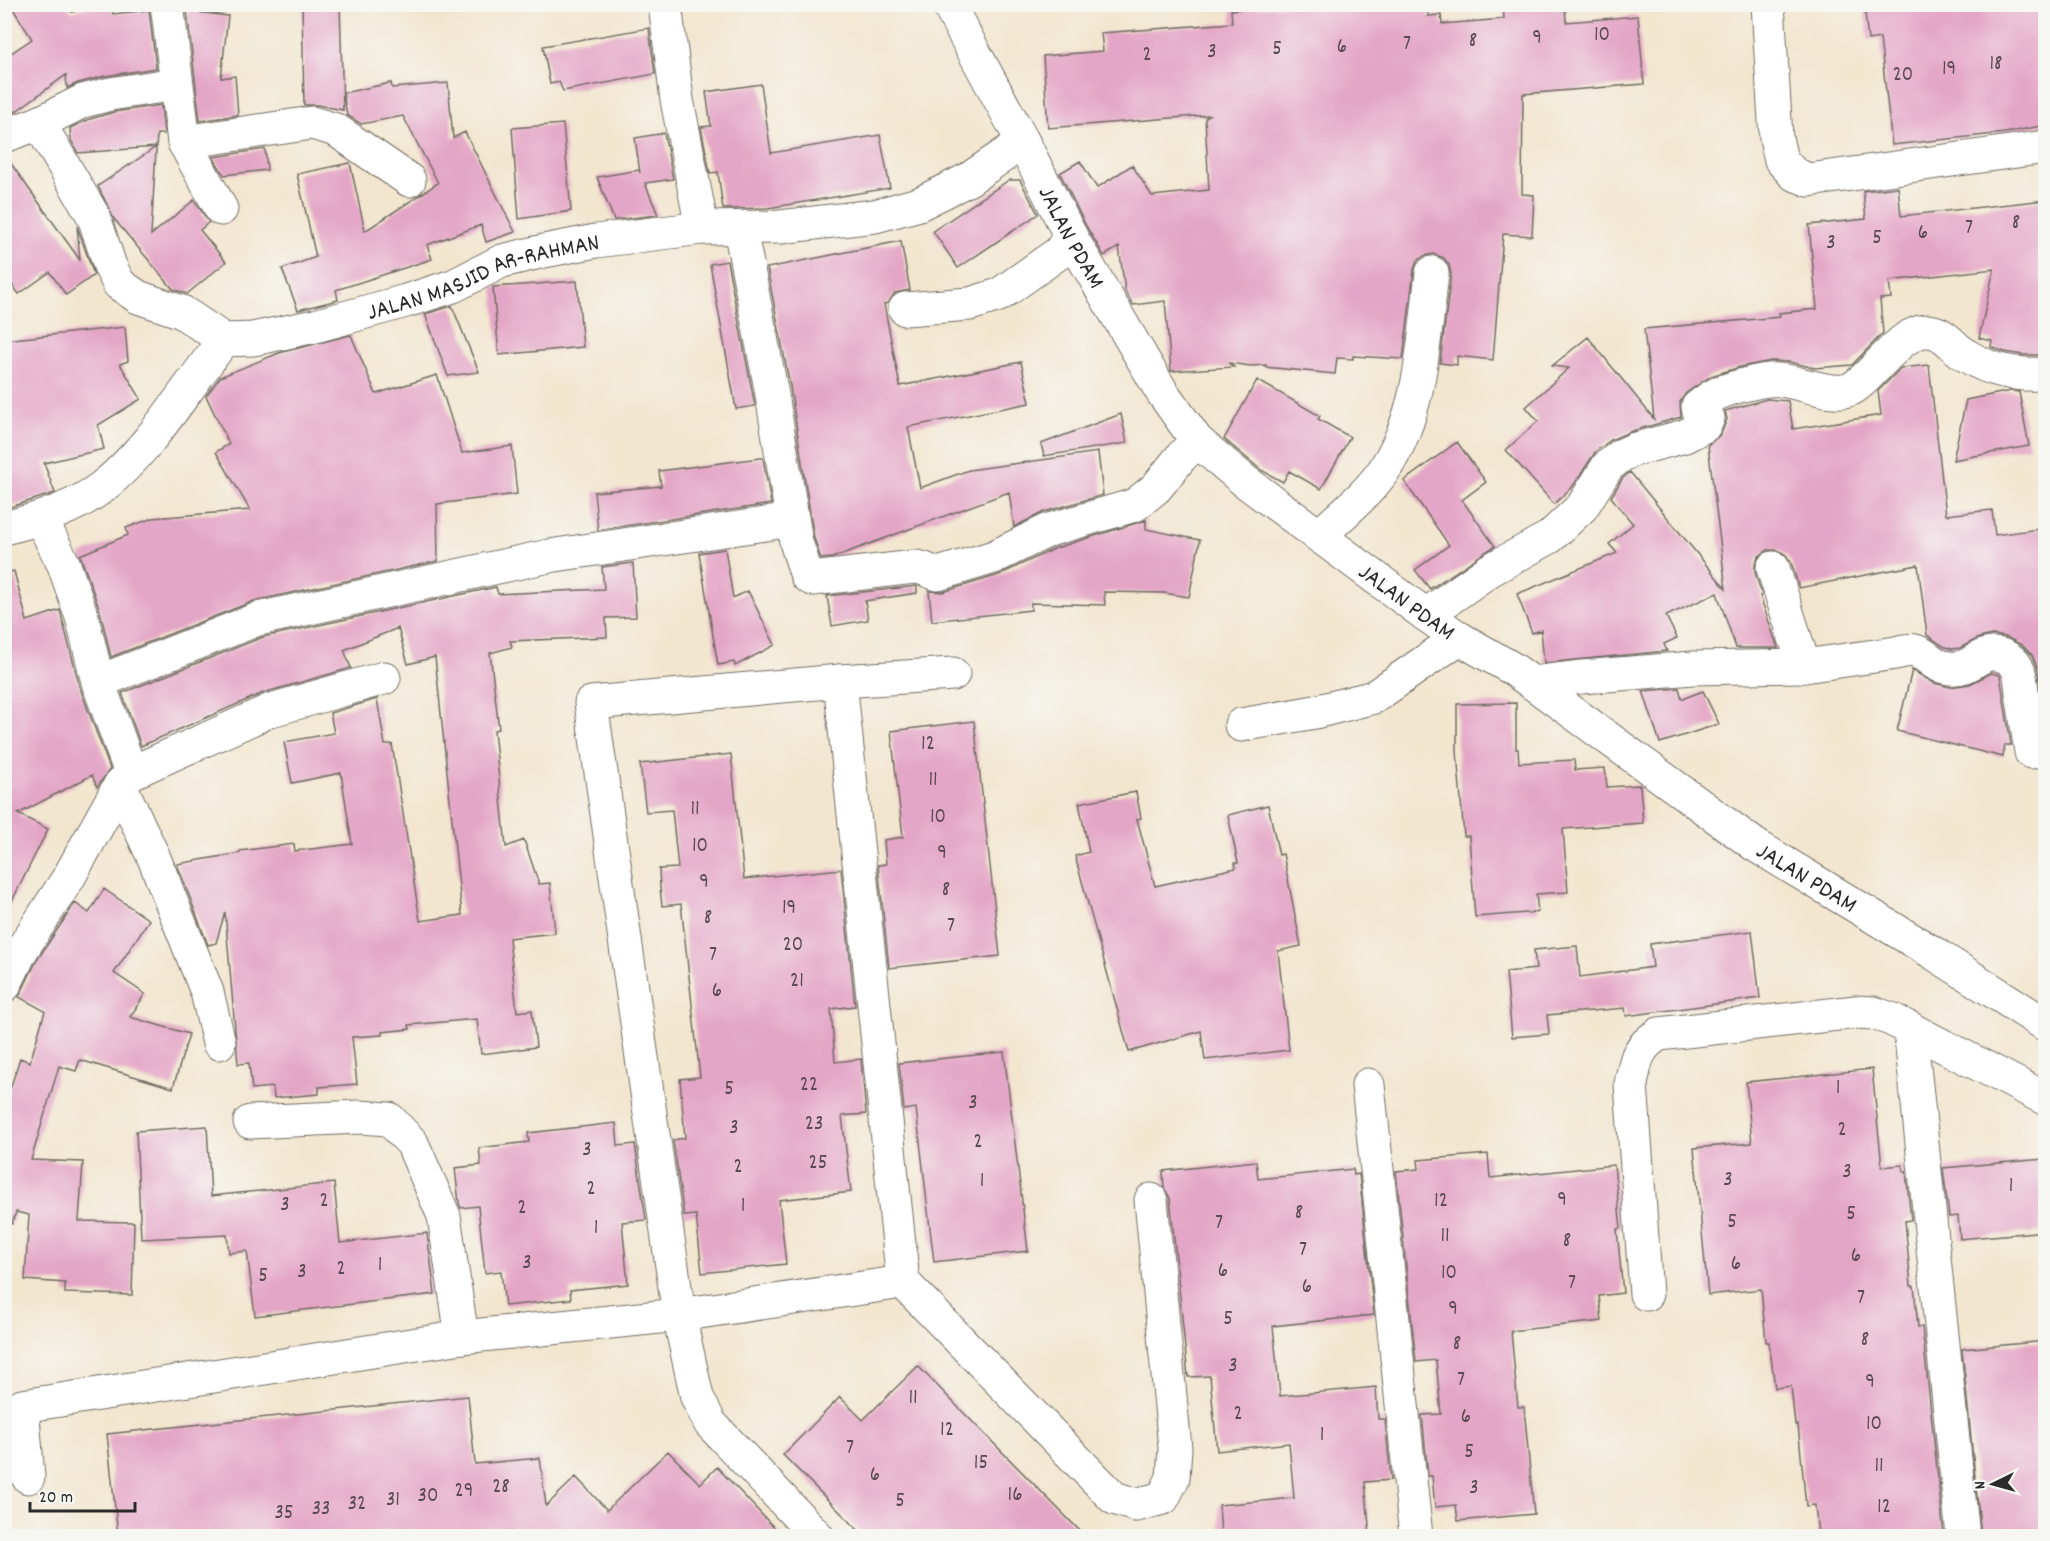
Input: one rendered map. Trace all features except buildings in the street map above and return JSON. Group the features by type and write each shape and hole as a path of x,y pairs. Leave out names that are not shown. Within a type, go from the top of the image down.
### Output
{"street":[{"path":"167,4 184,142 222,209"},
{"path":"665,4 677,100 702,228"},
{"name":"JALAN PDAM","path":"948,4 1023,142 1070,235 1162,392 1197,441 1245,482 1426,615 1459,638 1513,669 1755,845 1935,954 2046,1025"},
{"path":"1768,4 1776,138 1781,160 1794,174 1809,180 2046,147"},
{"path":"4,136 39,123 90,99 176,84"},
{"path":"4,528 41,519 100,488 128,463 162,423 224,340 182,312 138,297 119,284 110,266 94,217 39,123"},
{"path":"184,142 312,123 336,130 409,180"},
{"name":"JALAN MASJID AR-RAHMAN","path":"224,340 253,339 315,326 406,302 453,286 502,261 596,241 702,228 780,227 875,216 919,204 969,179 1023,142"},
{"path":"740,228 771,390 796,542 804,571 812,579 914,567 925,567 931,573 938,574 994,556 1049,530 1135,505 1156,488 1197,441"},
{"path":"906,309 970,304 999,295 1060,252 1070,235"},
{"path":"1319,536 1368,490 1384,469 1404,430 1419,378 1432,273"},
{"path":"1426,615 1490,570 1550,537 1582,507 1608,466 1622,455 1685,436 1704,426 1708,418 1699,411 1698,407 1713,395 1763,380 1778,380 1838,391 1850,389 1881,363 1907,336 1923,332 1935,332 1980,365 2003,372 2046,374"},
{"path":"41,519 64,565 82,617 126,779 154,858 207,992 219,1043"},
{"path":"98,682 258,619 549,556 792,520"},
{"path":"1773,568 1804,666"},
{"path":"1241,725 1374,697 1459,638"},
{"path":"1533,683 1693,668 1804,666 1896,653 1908,649 1918,651 1933,663 1949,668 1968,667 1982,656 1994,653 2006,656 2018,669 2031,752 2046,749"},
{"path":"817,1536 711,1423 697,1397 679,1315 591,703 840,681 953,674"},
{"path":"4,986 21,951 69,877 126,779 271,710 384,678"},
{"path":"840,681 903,1282 1114,1498 1136,1505 1163,1498 1173,1478 1175,1448 1151,1200"},
{"path":"1646,1294 1631,1084 1637,1055 1646,1042 1659,1034 1856,1012 1873,1013 1910,1028 2046,1099"},
{"path":"1910,1028 1963,1536"},
{"path":"1368,1085 1416,1536"},
{"path":"250,1122 360,1117 389,1119 412,1143 444,1216 462,1337"},
{"path":"28,1477 22,1406 462,1337 679,1315 903,1282"}],"green space":[{"path":"461,5 491,5 465,15"}]}
